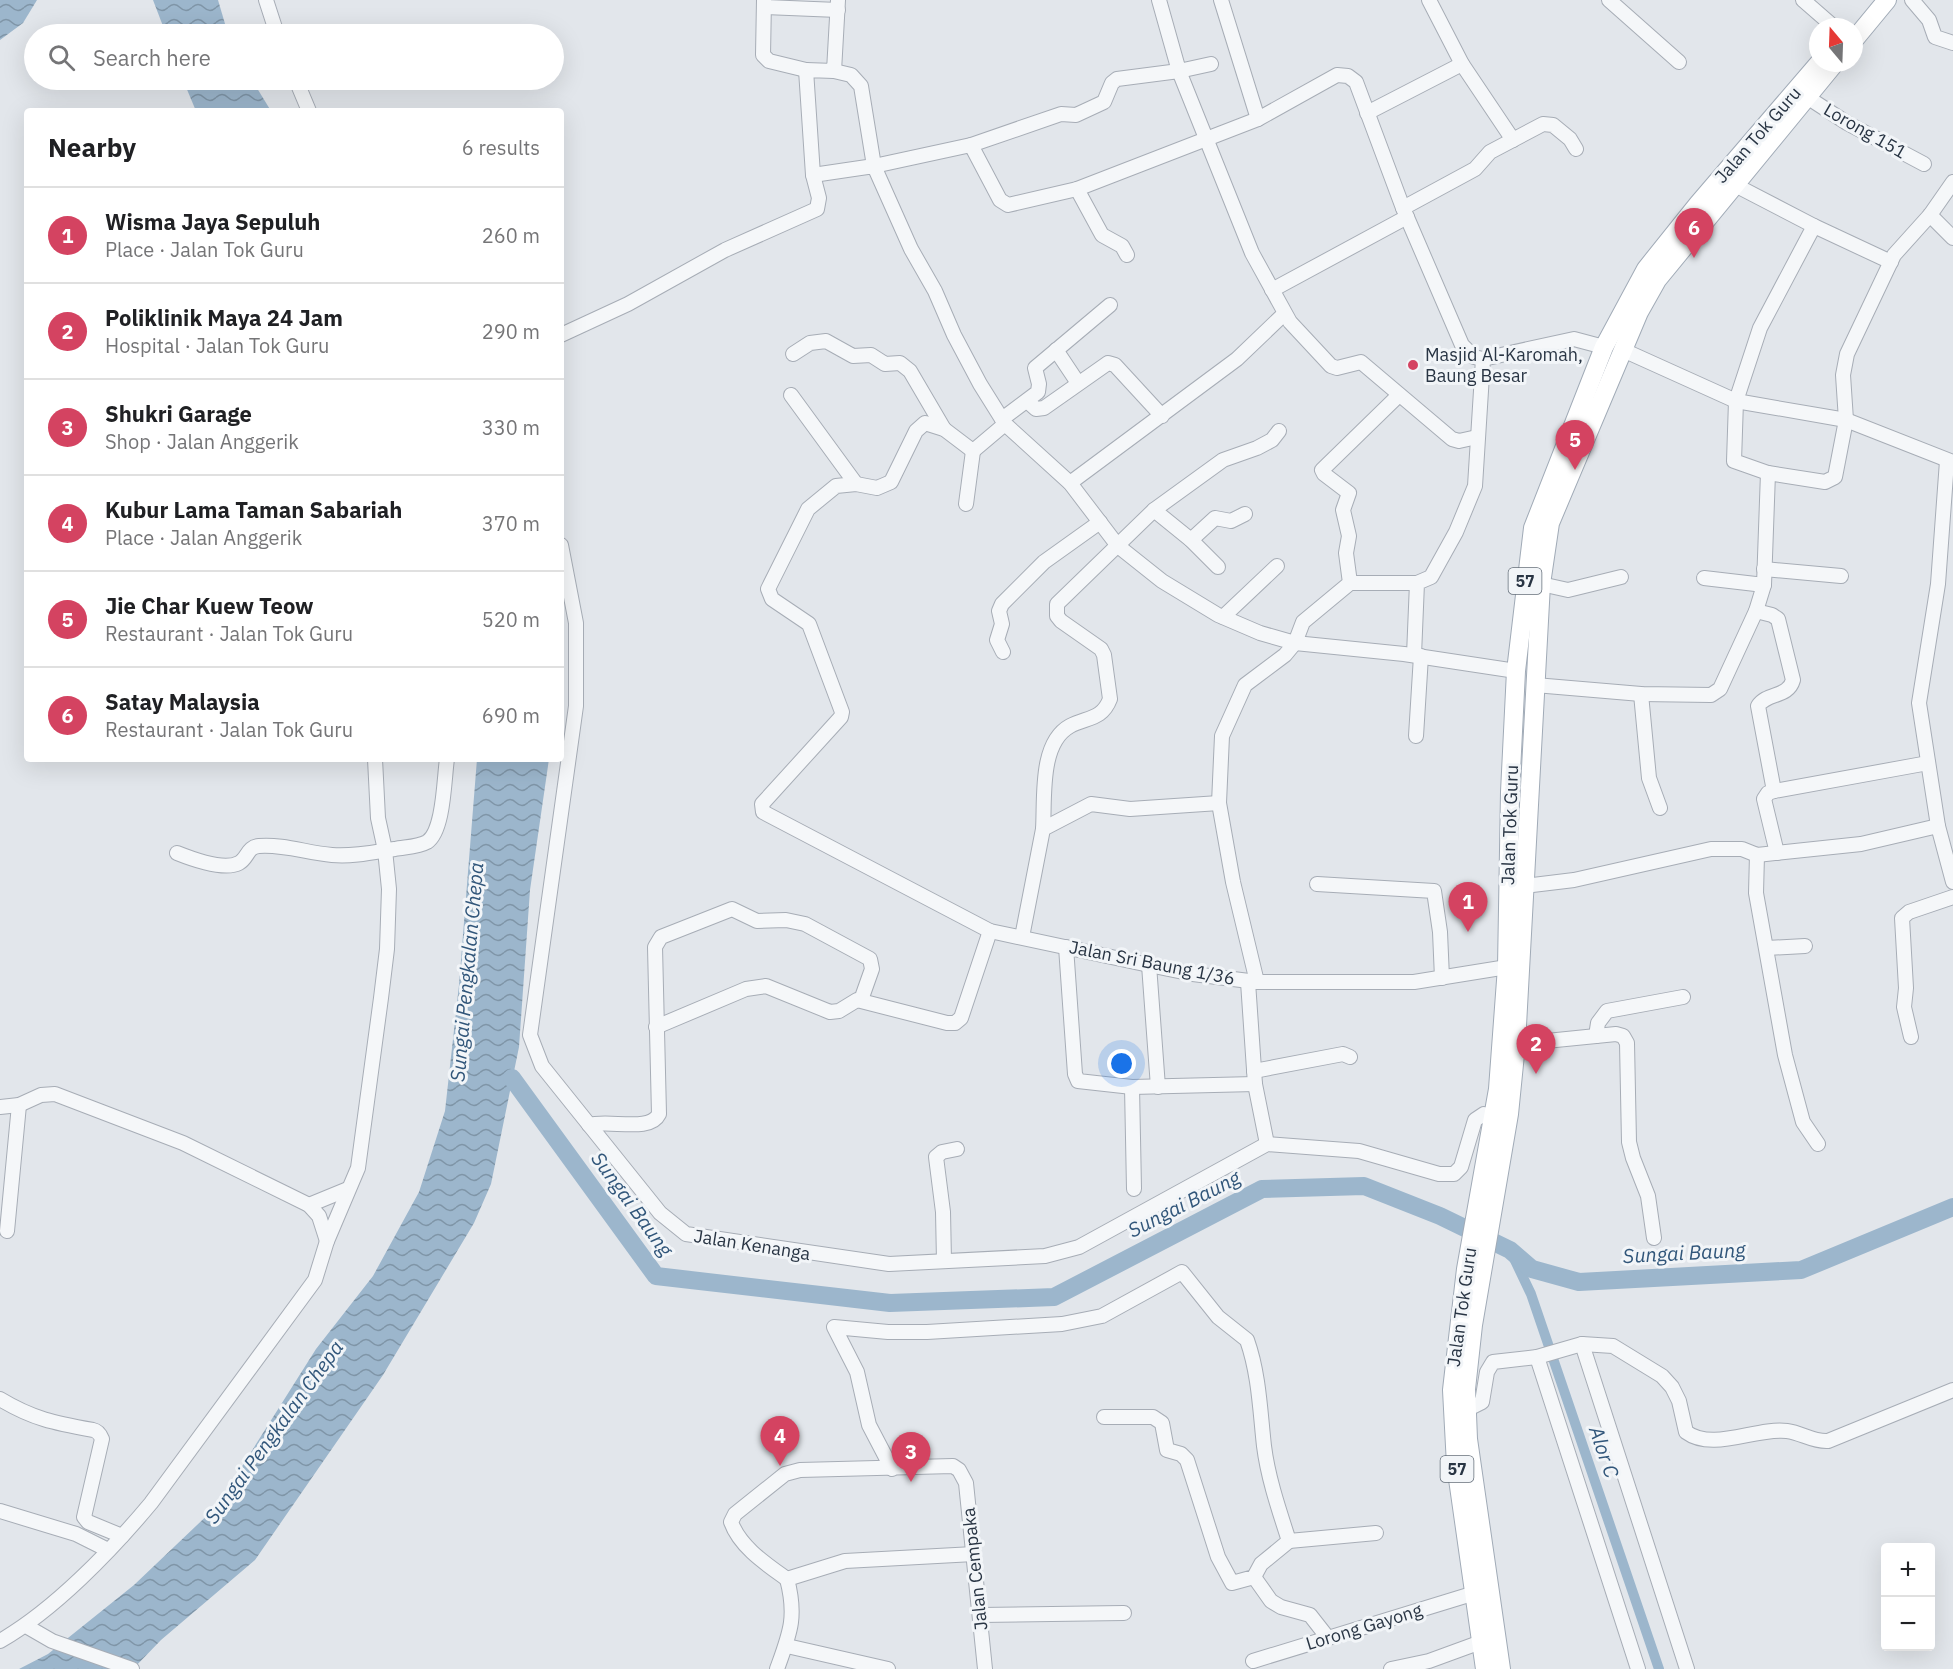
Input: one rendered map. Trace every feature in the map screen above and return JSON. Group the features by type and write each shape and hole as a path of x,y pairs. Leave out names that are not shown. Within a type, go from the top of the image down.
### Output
{"main road":[{"path":"1858,18 1872,0"},
{"path":"1863,29 1887,0"},
{"name":"Jalan Tok Guru","path":"1485,1669 1452,1422 1454,1357 1474,1272 1489,1187 1509,1114 1516,1044 1524,886 1524,713 1516,671 1533,528 1604,348 1646,269 1698,204 1811,72"},
{"name":"Jalan Tok Guru","path":"1489,1187 1507,967 1510,792 1524,713 1535,685 1541,584 1550,523 1639,312 1657,280 1828,72"},
{"name":"Jalan Tok Guru","path":"1474,1272 1466,1410 1501,1669"}],"street":[{"path":"266,0 274,24"},
{"path":"1159,0 1179,71 1205,140 1252,253 1284,314 1331,366 1339,368 1361,362 1399,396 1456,441 1477,437"},
{"path":"1221,0 1258,119"},
{"path":"1429,0 1462,64 1513,140"},
{"path":"1609,0 1679,62"},
{"path":"1803,0 1824,18"},
{"path":"1912,0 1929,20 1935,37 1953,43"},
{"path":"834,71 838,5 764,3 763,56 769,61 806,70 834,71 851,75 861,86 874,166 911,249 954,335 1004,422 1070,483 1118,546 1162,581 1222,617 1260,633 1295,643 1418,656 1516,671"},
{"path":"813,175 874,166 971,145 1061,114 1078,114 1104,102 1112,82 1117,79 1179,71 1211,64"},
{"path":"1367,113 1462,64"},
{"path":"564,334 628,304 725,250 817,209 819,198 813,175 806,70"},
{"path":"971,145 1004,204 1011,205 1077,189 1258,119 1337,75 1348,76 1356,82 1405,212 1462,345 1474,357 1483,358 1575,339 1604,348"},
{"path":"300,90 308,108"},
{"name":"Lorong 151","path":"1807,97 1847,123 1924,164"},
{"path":"1272,290 1475,169 1490,152 1543,124 1550,123 1570,139 1576,149"},
{"path":"1814,226 1760,328 1736,401 1734,461 1768,473 1815,481 1833,480 1836,473 1846,420 1843,375 1845,363 1894,255 1930,215 1953,182"},
{"path":"1735,185 1891,262"},
{"path":"1077,189 1102,235 1122,246 1126,255"},
{"path":"1930,215 1953,238"},
{"path":"966,504 973,451 1039,390 1035,368 1110,305"},
{"path":"1070,483 1237,359 1284,314"},
{"path":"793,354 810,343 826,341 853,356 871,355 885,364 900,363 910,371 944,429"},
{"path":"1056,350 1078,383"},
{"path":"1623,350 1736,401 1846,420 1950,461 1938,584 1919,704 1938,826 1953,882"},
{"path":"1483,358 1477,437 1479,460 1475,486 1456,532 1431,578 1417,583 1350,583 1303,622 1295,643 1285,655 1244,687 1222,736 1219,803 1252,982 1254,1078 1267,1144 1359,1151 1449,1176 1458,1172 1461,1167 1475,1120 1484,1114 1494,1118"},
{"path":"1027,401 1036,409 1042,409 1102,365 1112,363 1162,416"},
{"path":"791,395 856,483 877,488 891,482 917,430 928,423 944,429 973,451"},
{"path":"1350,583 1346,553 1349,536 1342,510 1349,493 1322,470 1399,396"},
{"path":"1022,938 1043,829 1049,755 1054,742 1072,725 1100,715 1110,699 1106,661 1101,649 1061,621 1057,616 1057,604 1154,510 1222,460 1257,448 1272,440 1279,431"},
{"path":"1535,685 1641,694 1716,693 1756,611 1764,585 1768,473"},
{"name":"Jalan Sri Baung 1/36","path":"856,483 835,487 806,510 769,585 772,598 809,624 842,710 841,717 762,804 763,812 990,930 1149,965 1252,982 1412,982 1507,967"},
{"path":"1154,510 1191,540 1218,567"},
{"path":"1191,540 1215,518 1231,521 1245,514"},
{"path":"1002,652 997,640 1002,624 999,612 1002,604 1044,562 1100,522"},
{"name":"Jalan Kenanga","path":"564,561 576,623 576,706 530,1035 542,1066 660,1214 686,1234 876,1263 1045,1256 1065,1253 1172,1198 1267,1144"},
{"path":"1222,617 1277,566"},
{"path":"1764,569 1841,576"},
{"path":"1541,584 1568,590 1621,577"},
{"path":"1704,578 1764,585"},
{"path":"1416,736 1417,583"},
{"path":"1756,611 1772,615 1778,620 1793,680 1791,687 1785,692 1761,702 1758,706 1773,791"},
{"path":"1641,694 1649,778 1660,808"},
{"path":"0,1641 26,1626 108,1551 151,1503 315,1280 327,1241 358,1168 386,958 389,889 385,850 378,818 375,762"},
{"path":"177,853 201,862 231,864 238,863 251,848 256,846 280,846 332,855 385,850 427,842 434,834 438,823 447,762"},
{"path":"1777,853 1764,799 1768,792 1928,763"},
{"path":"1043,829 1093,804 1130,809 1219,803"},
{"path":"1524,886 1574,880 1711,849 1732,848 1756,855 1777,853 1861,844 1938,826"},
{"path":"1756,855 1756,893 1795,1098 1804,1123 1818,1144"},
{"path":"1317,884 1434,891 1440,932 1442,978"},
{"path":"1911,1037 1904,1007 1902,918 1908,912 1953,897"},
{"path":"589,1125 604,1121 647,1125 658,1118 657,941 732,909 757,921 786,920 805,924 867,957 872,966 861,1000"},
{"path":"656,1027 746,989 759,986 830,1012 839,1011 853,1000 861,1000 947,1023 955,1023 961,1018 990,930"},
{"path":"1767,948 1805,946"},
{"path":"1066,947 1076,1078 1085,1084 1158,1087 1254,1078 1343,1054 1350,1057"},
{"path":"1149,965 1158,1087"},
{"path":"1596,1036 1598,1023 1607,1011 1683,997"},
{"path":"1516,1044 1616,1034 1623,1036 1627,1042 1629,1143 1632,1158 1648,1196 1654,1238"},
{"path":"1132,1087 1134,1189"},
{"path":"0,1107 19,1105 41,1095 55,1094 183,1143 309,1205 319,1216 327,1241"},
{"path":"7,1231 19,1105"},
{"path":"944,1260 943,1212 936,1157 942,1152 957,1149"},
{"path":"309,1205 348,1189"},
{"path":"777,1669 787,1646 793,1611 787,1578 758,1557 739,1536 731,1522 735,1514 794,1470 892,1469 869,1425 857,1372 834,1327 888,1332 927,1332 1062,1324 1102,1316 1182,1272 1223,1322 1247,1340 1261,1403 1264,1449 1274,1495 1289,1541"},
{"path":"1466,1410 1482,1402 1486,1372 1493,1362 1539,1357 1577,1346 1613,1346 1662,1376 1679,1401 1686,1432 1704,1440 1781,1431 1816,1441 1828,1441 1953,1390"},
{"path":"1577,1346 1687,1669"},
{"path":"1539,1357 1638,1669"},
{"path":"0,1399 28,1415 100,1433 102,1439 84,1517 88,1522 122,1536"},
{"path":"1104,1417 1153,1417 1159,1420 1167,1450 1181,1454 1186,1460 1227,1578 1236,1583 1254,1577 1261,1564 1289,1541 1376,1533"},
{"name":"Jalan Cempaka","path":"892,1469 953,1466 959,1470 966,1483 985,1669"},
{"path":"0,1511 76,1534 108,1551"},
{"path":"787,1578 845,1561 974,1554"},
{"path":"1254,1577 1271,1601 1281,1607 1310,1615 1328,1638"},
{"name":"Lorong Gayong","path":"1253,1661 1475,1593"},
{"path":"980,1615 1124,1613"},
{"path":"26,1626 52,1641 132,1669"},
{"path":"1392,1669 1429,1661 1481,1642"},
{"path":"787,1646 888,1669"}],"water":[{"path":"0,0 37,0 23,23 0,40"},
{"path":"153,0 218,0 225,24 162,24"},
{"path":"187,90 258,90 269,108 195,108"},
{"name":"Sungai Pengkalan Chepa","path":"477,762 549,762 530,890 519,1047 491,1184 474,1223 383,1375 255,1560 161,1640 133,1669 19,1669 48,1654 134,1585 217,1506 316,1349 373,1276 419,1192 445,1111 459,985"}],"waterway":[{"name":"Sungai Baung","path":"512,1078 656,1276 890,1303 1054,1297 1262,1189 1364,1186 1440,1216 1510,1250 1532,1269 1579,1282 1801,1270 1953,1207"},
{"name":"Alor C","path":"1510,1250 1531,1294 1659,1669"}],"place":[{"name":"Satay Malaysia","path":"1694,258"},
{"name":"Masjid Al-Karomah, Baung Besar","path":"1413,365"},
{"name":"Jie Char Kuew Teow","path":"1575,470"},
{"name":"Wisma Jaya Sepuluh","path":"1468,932"},
{"name":"Poliklinik Maya 24 Jam","path":"1536,1074"},
{"name":"Kubur Lama Taman Sabariah","path":"780,1466"},
{"name":"Shukri Garage","path":"911,1482"}]}
